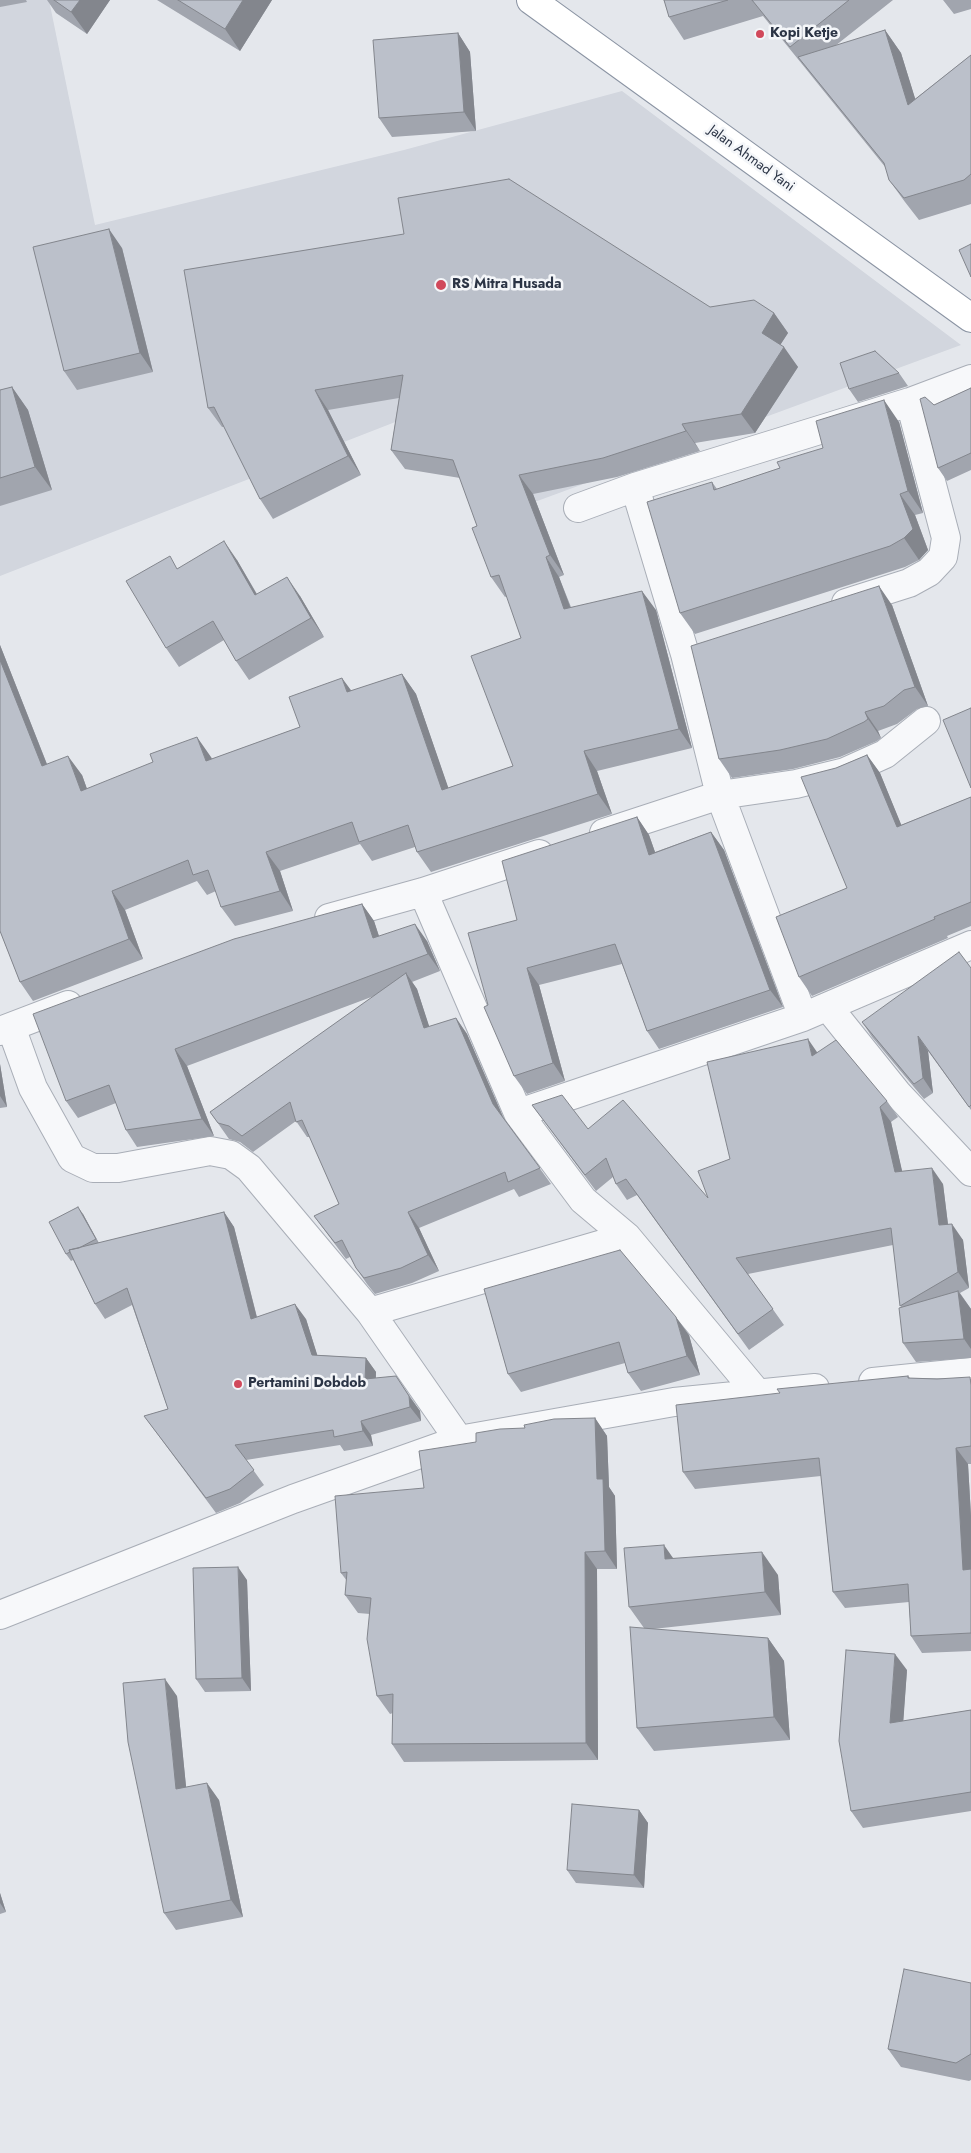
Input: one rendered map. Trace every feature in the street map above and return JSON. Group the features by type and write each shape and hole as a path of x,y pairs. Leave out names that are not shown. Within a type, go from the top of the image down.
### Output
{"highway":[{"name":"Jalan Ahmad Yani","path":"531,0 971,318"}],"street":[{"path":"578,508 635,487 910,402 971,379"},
{"path":"825,610 909,583 929,572 942,557 946,538 910,402"},
{"path":"635,487 685,654 720,796 816,1012 897,1093 971,1172"},
{"path":"685,654 713,645"},
{"path":"309,923 423,892 720,796 796,784 845,772 885,754 926,721"},
{"path":"423,892 518,1113 583,1200 627,1237 758,1394"},
{"path":"518,1113 816,1012 971,945"},
{"path":"94,995 5,1029 33,1088 72,1158 93,1168 110,1168 210,1151 230,1155 249,1168 370,1312 459,1440"},
{"path":"370,1312 627,1237"},
{"path":"0,1615 293,1499 459,1440 674,1402 971,1372"}],"shaded area":[{"name":"RS Mitra Husada","path":"0,0 49,0 95,225 404,150 622,91 961,345 521,507 462,396 0,576"}],"building":[{"path":"54,0 80,0 71,12"},
{"path":"178,0 243,0 225,29"},
{"path":"664,0 728,0 669,17"},
{"path":"752,0 849,0 790,47"},
{"path":"885,30 908,105 971,55 971,174 964,180 904,198 889,180 884,163 798,57"},
{"path":"458,33 464,112 379,118 373,40"},
{"path":"509,179 710,307 754,300 774,313 762,333 784,347 741,414 682,424 686,431 603,458 519,475 550,555 546,557 564,609 642,591 679,729 584,751 598,794 417,852 408,825 359,842 352,822 266,852 280,891 221,907 208,870 193,875 188,860 112,891 129,939 20,982 0,931 0,660 42,766 68,756 81,791 153,762 150,754 197,737 206,761 300,727 289,697 342,678 347,692 402,674 442,790 513,766 471,656 521,638 499,575 491,577 472,528 477,526 453,460 391,450 403,375 315,390 348,456 260,499 214,407 208,408 184,270 404,234 398,198"},
{"path":"109,229 140,353 64,371 33,247"},
{"path":"971,244 971,277 959,250"},
{"path":"875,351 899,373 849,389 840,363"},
{"path":"12,387 35,467 0,478 0,390"},
{"path":"971,388 971,453 938,468 920,399 925,397 934,405"},
{"path":"884,400 908,491 900,494 913,529 904,538 890,546 680,613 647,502 712,482 714,490 780,468 777,462 823,448 816,421"},
{"path":"224,541 255,595 287,577 311,618 236,661 213,621 166,648 126,581 170,556 177,569"},
{"path":"879,586 915,687 904,690 884,706 865,712 868,719 864,722 827,739 780,750 719,759 691,646"},
{"path":"971,708 971,788 943,720"},
{"path":"867,755 897,827 971,797 971,902 799,977 776,917 847,888 801,777 836,768"},
{"path":"637,817 649,855 711,832 770,990 647,1031 615,944 527,968 553,1063 514,1076 484,1007 488,1005 468,933 517,920 502,861"},
{"path":"362,904 373,938 415,924 428,954 175,1049 202,1119 126,1130 109,1085 66,1101 33,1014 234,939"},
{"path":"959,952 971,968 971,1105 969,1107 918,1036 923,1078 914,1084 862,1022"},
{"path":"406,973 424,1028 456,1018 493,1104 540,1168 508,1182 505,1172 408,1212 428,1255 401,1268 364,1278 356,1268 342,1240 335,1243 314,1216 339,1204 302,1120 296,1122 290,1102 242,1136 229,1126 218,1123 210,1112"},
{"path":"808,1039 812,1056 836,1040 887,1101 880,1107 895,1172 932,1168 939,1225 952,1224 958,1272 900,1306 891,1228 736,1258 773,1309 738,1334 626,1179 616,1184 606,1158 585,1175 532,1105 562,1095 588,1129 623,1100 708,1198 698,1171 730,1159 707,1062"},
{"path":"78,1207 96,1239 79,1248 69,1250 70,1252 66,1254 49,1222"},
{"path":"224,1212 251,1319 295,1304 312,1355 366,1358 365,1379 396,1376 409,1396 410,1407 361,1421 363,1431 334,1437 333,1430 235,1445 254,1470 230,1489 206,1498 144,1416 168,1409 127,1288 95,1304 69,1250"},
{"path":"620,1250 676,1317 687,1356 628,1373 619,1342 508,1374 484,1289"},
{"path":"958,1291 964,1339 903,1343 899,1308"},
{"path":"908,1376 908,1378 937,1379 970,1377 971,1446 956,1448 963,1570 971,1569 971,1633 911,1636 908,1584 833,1592 819,1458 683,1472 676,1405 780,1393 777,1389"},
{"path":"595,1418 597,1479 603,1479 605,1551 585,1552 586,1743 392,1744 393,1694 377,1696 367,1639 371,1598 345,1595 347,1572 341,1573 335,1496 424,1488 419,1451 476,1442 476,1433 500,1429 525,1428 524,1425 554,1419"},
{"path":"664,1545 665,1559 762,1552 765,1592 629,1607 624,1548"},
{"path":"238,1567 242,1678 196,1679 193,1568"},
{"path":"630,1627 768,1638 774,1717 637,1728"},
{"path":"846,1650 895,1654 890,1723 971,1710 971,1792 851,1811 839,1741"},
{"path":"165,1679 176,1789 207,1783 231,1900 164,1913 128,1742 123,1683"},
{"path":"572,1804 639,1810 634,1875 567,1870"},
{"path":"904,1969 971,1983 971,2054 956,2063 888,2049"}],"place":[{"name":"Kopi Ketje","path":"760,34"},
{"name":"RS Mitra Husada","path":"441,285"},
{"name":"Pertamini Dobdob","path":"238,1384"}]}
